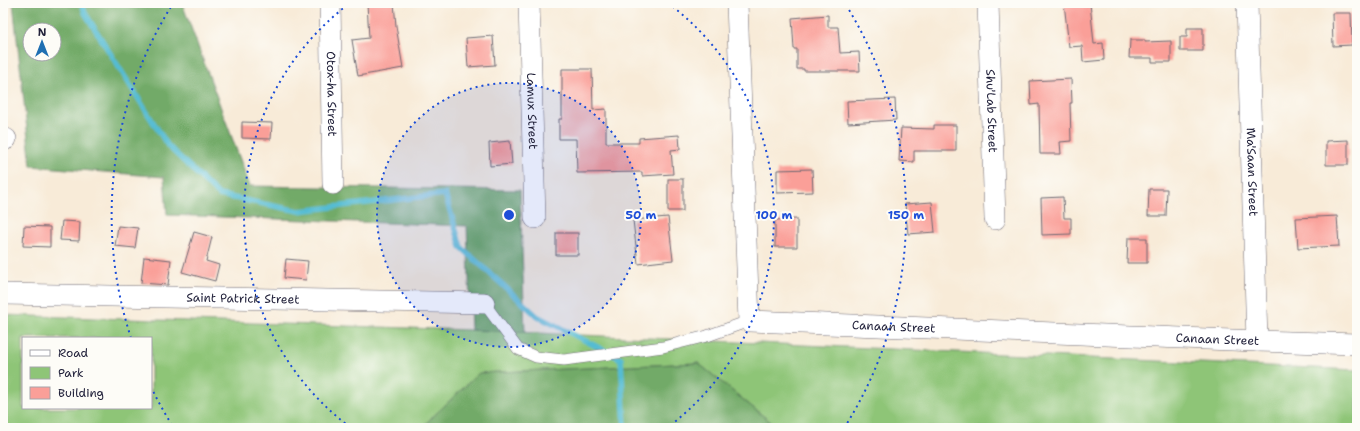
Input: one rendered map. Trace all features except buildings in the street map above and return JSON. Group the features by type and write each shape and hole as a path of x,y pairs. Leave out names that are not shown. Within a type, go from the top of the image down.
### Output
{"street":[{"name":"Otox-ha Street","path":"330,3 333,184"},
{"name":"Lamux Street","path":"529,3 535,218"},
{"path":"737,3 749,321"},
{"name":"Shu'Lab Street","path":"988,3 995,219"},
{"name":"Ma'Saan Street","path":"1247,3 1257,341"},
{"name":"Saint Patrick Street","path":"3,294 484,303"},
{"name":"Canaan Street","path":"749,321 1357,344"}],"lane":[{"path":"484,303 518,349 536,358 564,360 663,348 707,336 749,321"}],"green space":[{"path":"13,3 182,3 250,186 520,190 525,332 471,330 467,226 167,215 164,177 31,166"},
{"path":"3,315 471,330 1357,370 1357,428 778,428 698,363 479,373 421,428 3,428"},
{"path":"698,363 778,428 421,428 479,373"}],"waterway":[{"path":"82,3 85,13 168,146 219,195 299,211 445,194 461,247 537,316 621,359 625,428"}]}
